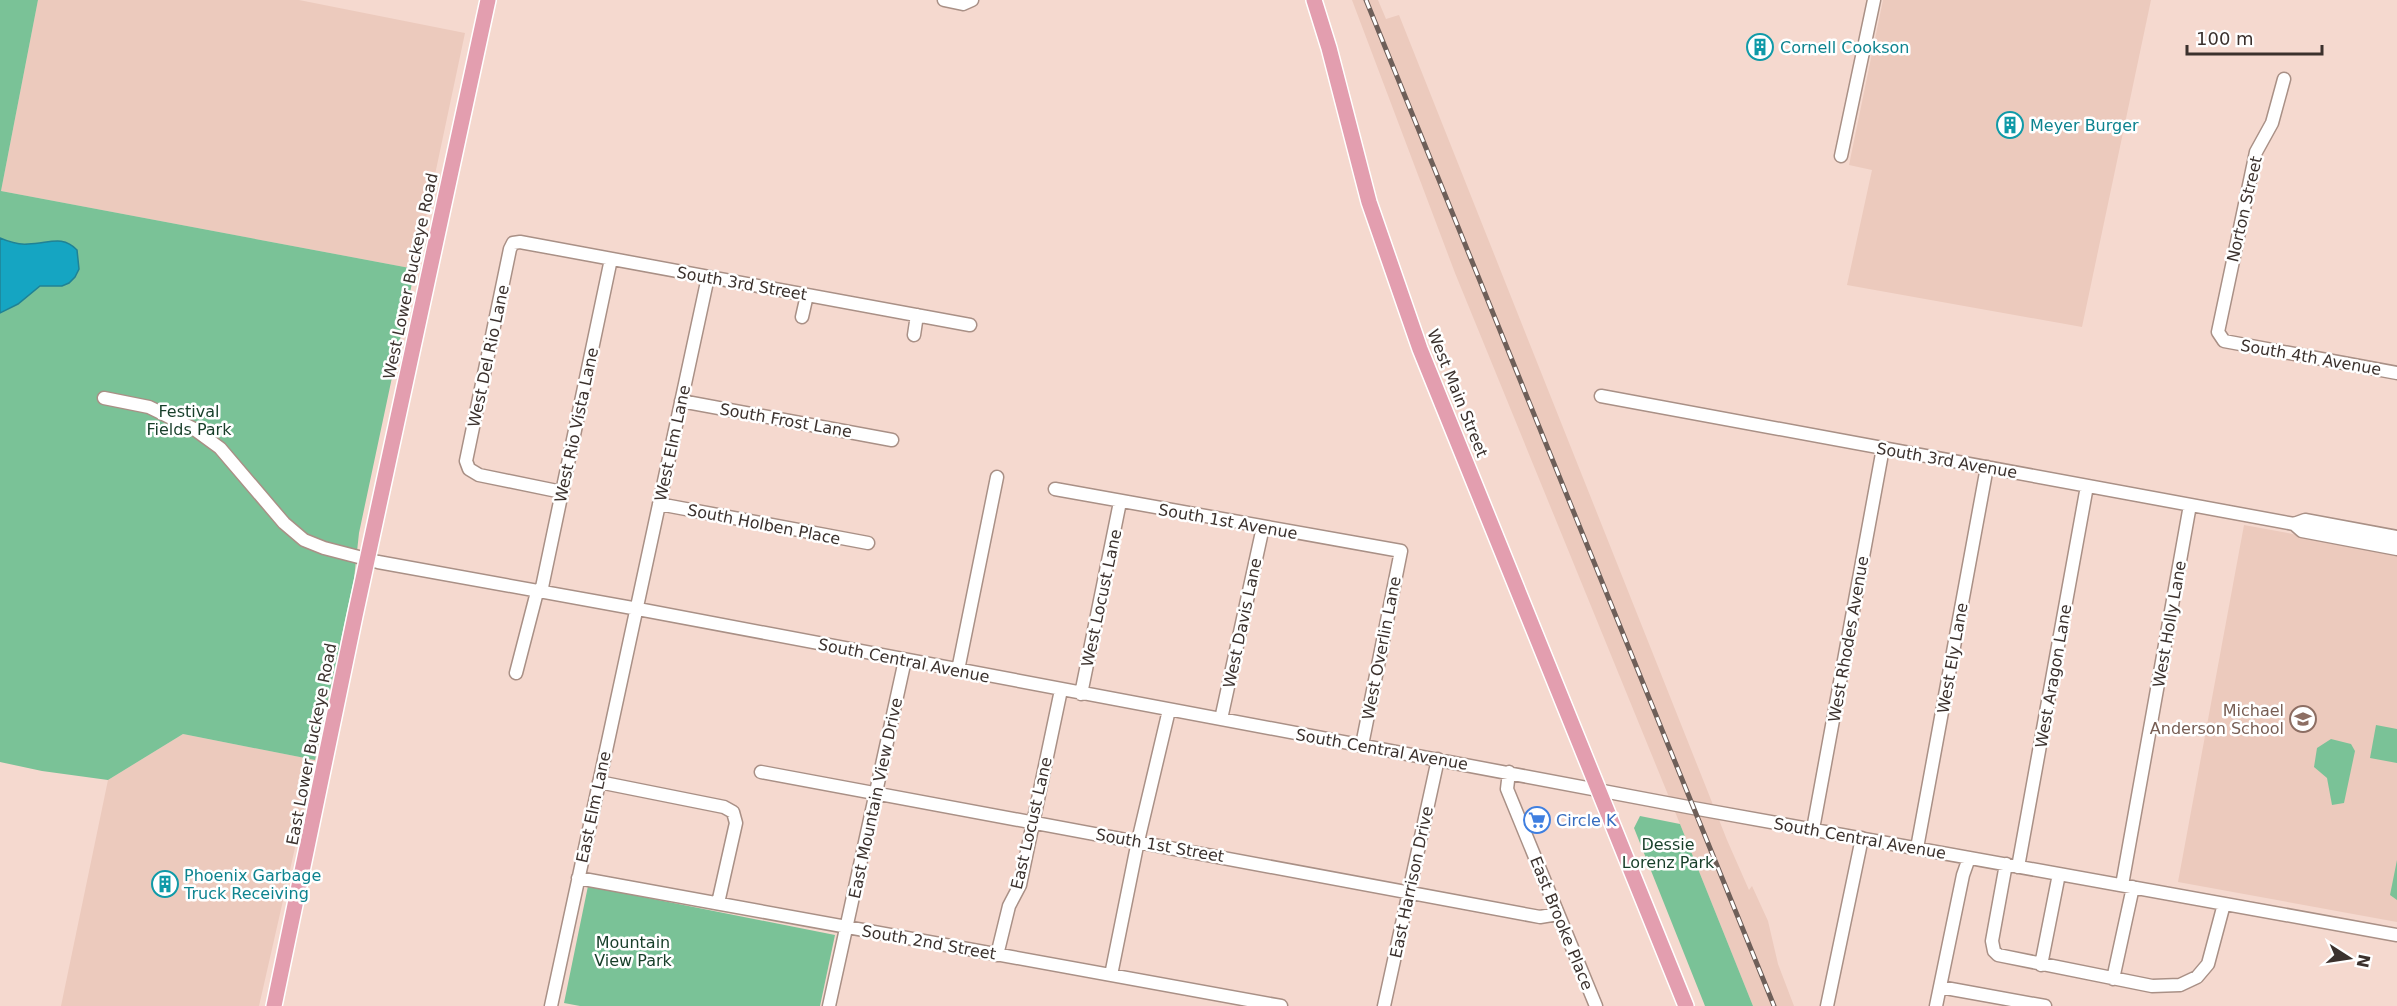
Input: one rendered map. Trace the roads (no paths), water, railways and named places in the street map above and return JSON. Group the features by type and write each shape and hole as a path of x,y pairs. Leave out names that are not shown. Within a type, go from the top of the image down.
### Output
{"main road":[{"name":"West Lower Buckeye Road","path":"367,559 488,0"},
{"name":"West Main Street","path":"1314,0 1329,48 1369,202 1420,349 1686,1006"},
{"name":"East Lower Buckeye Road","path":"274,1006 367,559"}],"street":[{"path":"944,0 963,4 971,1"},
{"path":"1841,156 1874,0"},
{"name":"Norton Street","path":"2224,342 2218,332 2256,152 2272,123 2284,78"},
{"name":"South 3rd Street","path":"513,243 520,242 970,325"},
{"name":"West Del Rio Lane","path":"513,243 466,461 469,469 479,475 562,492"},
{"name":"West Rio Vista Lane","path":"516,673 539,592 562,492 611,259"},
{"name":"West Elm Lane","path":"638,609 708,277"},
{"path":"802,317 807,295"},
{"path":"914,335 917,315"},
{"name":"South 4th Avenue","path":"2224,342 2397,373"},
{"name":"South 3rd Avenue","path":"1600,396 2294,524 2305,520 2397,537"},
{"name":"South Central Avenue","path":"104,398 149,407 194,429 220,447 284,523 304,540 324,548 367,559 1081,694 2397,936"},
{"name":"South Frost Lane","path":"681,401 892,440"},
{"name":"West Rhodes Avenue","path":"1813,829 1883,448"},
{"name":"West Ely Lane","path":"1917,848 1986,467"},
{"path":"958,670 997,477"},
{"name":"West Aragon Lane","path":"2041,965 2003,958 1994,951 1992,946 2012,866 2087,486"},
{"name":"South 1st Avenue","path":"1055,489 1401,551"},
{"name":"West Locust Lane","path":"1081,694 1120,502"},
{"name":"South Holben Place","path":"660,504 868,543"},
{"name":"West Holly Lane","path":"2113,979 2190,505"},
{"name":"South 3rd Avenue","path":"2294,524 2302,531 2397,549"},
{"name":"West Davis Lane","path":"1221,719 1263,527"},
{"name":"West Overlin Lane","path":"1362,745 1401,551"},
{"name":"East Elm Lane","path":"551,1006 633,621 638,609"},
{"name":"East Mountain View Drive","path":"829,1006 905,660"},
{"name":"East Locust Lane","path":"997,955 1009,906 1020,885 1061,690"},
{"path":"1111,975 1138,841 1169,710"},
{"name":"East Harrison Drive","path":"1384,1006 1438,759"},
{"name":"South 1st Street","path":"762,772 1540,916 1558,914"},
{"name":"East Brooke Place","path":"1509,772 1507,789 1596,1006"},
{"path":"599,782 724,807 733,812 736,823 718,903"},
{"path":"1827,1006 1862,838"},
{"path":"1936,1006 1963,875 1969,858"},
{"path":"2059,874 2041,965 2113,979 2160,986 2180,985 2197,977 2204,971 2211,956 2224,904"},
{"name":"South 2nd Street","path":"578,878 1281,1006"},
{"path":"1940,987 2045,1006"}],"water":[{"path":"0,238 21,244 66,242 77,250 79,269 69,283 62,286 40,286 18,304 0,313"}],"railway":[{"path":"1366,0 1774,1006"}],"place":[{"name":"Cornell Cookson","path":"1760,47"},
{"name":"Meyer Burger","path":"2010,125"},
{"name":"Michael Anderson School","path":"2303,719"},
{"name":"Circle K","path":"1537,820"},
{"name":"Phoenix Garbage Truck Receiving","path":"165,884"}],"park label":[{"name":"Festival Fields Park","path":"189,420"},
{"name":"Dessie Lorenz Park","path":"1668,853"},
{"name":"Mountain View Park","path":"633,951"}]}
